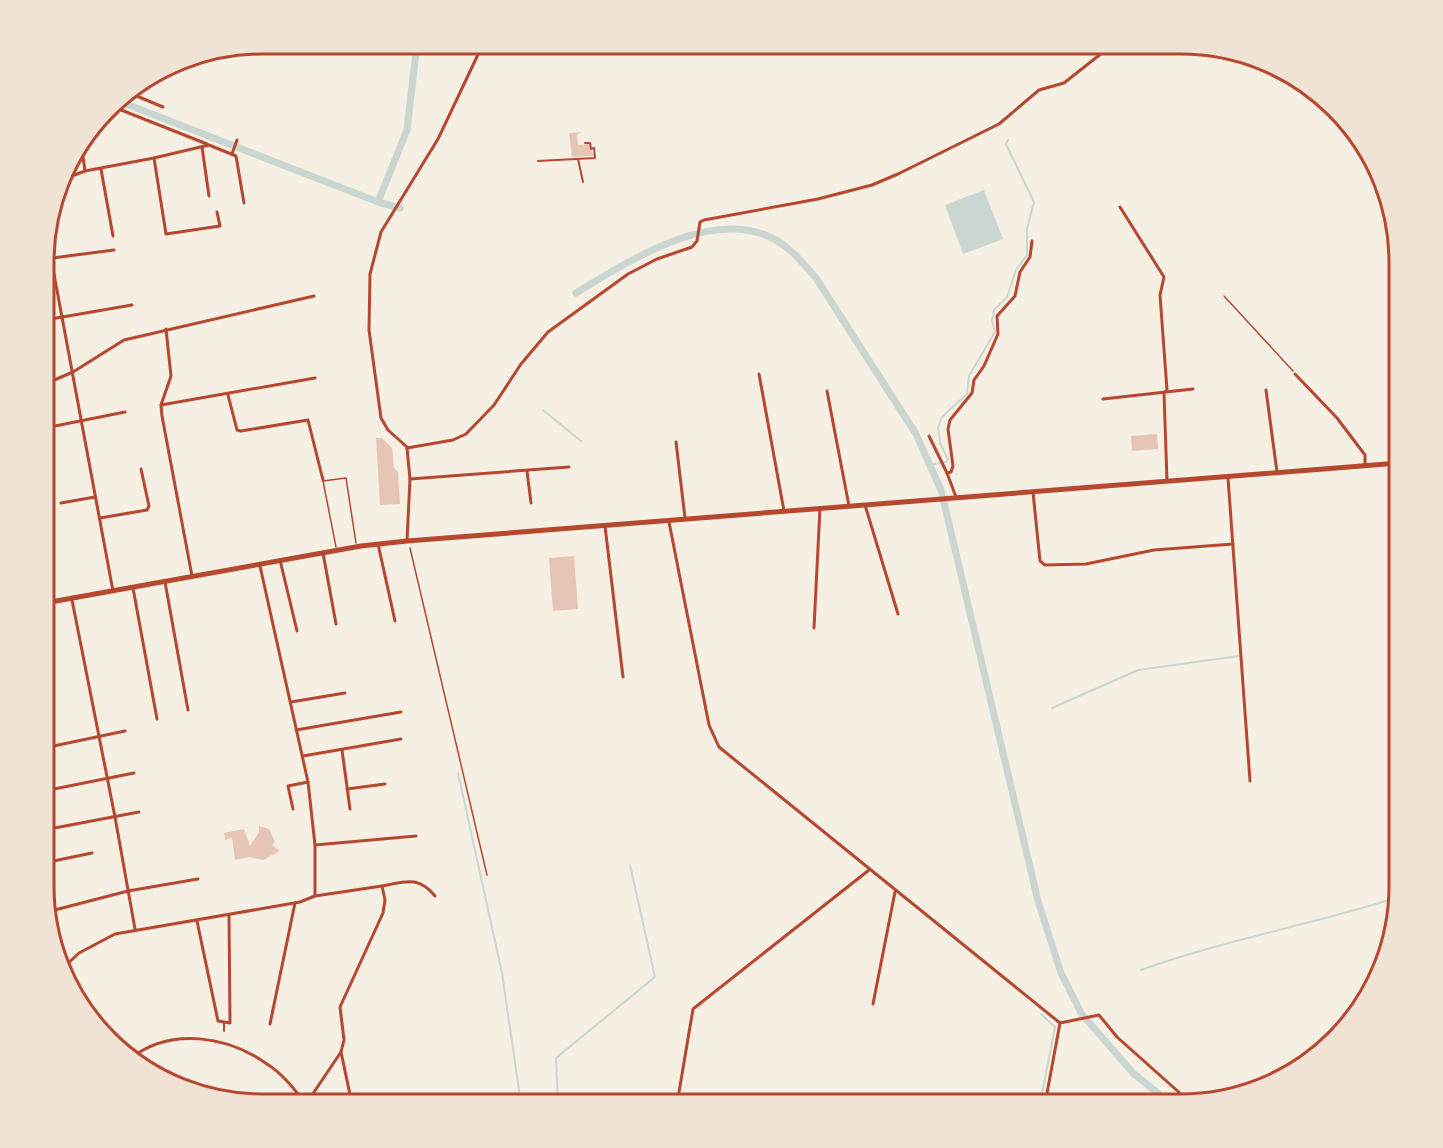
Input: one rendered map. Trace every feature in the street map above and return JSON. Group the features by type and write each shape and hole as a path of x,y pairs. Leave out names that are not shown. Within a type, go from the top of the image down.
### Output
{"main road":[{"path":"54,600 378,544 1389,465"}],"street":[{"path":"408,541 410,479 407,448 388,430 381,418 369,330 370,274 381,232 438,139 478,54"},
{"path":"407,448 453,440 466,434 494,405 521,364 548,332 628,274 692,247 697,241 700,222 818,199 872,185 999,124 1039,90 1064,83 1101,54"},
{"path":"137,96 163,107"},
{"path":"121,110 233,154"},
{"path":"237,140 233,154 244,203"},
{"path":"538,161 595,158 594,148 591,149 590,142 585,143"},
{"path":"73,176 85,171 208,145"},
{"path":"202,147 209,196"},
{"path":"83,157 85,171"},
{"path":"154,158 166,234 220,226 218,212"},
{"path":"578,159 584,182"},
{"path":"101,169 113,236"},
{"path":"1120,207 1164,277 1160,295 1167,390 1164,393 1167,481"},
{"path":"947,473 951,472 953,466 948,429 950,420 972,393 974,380 984,366 998,334 997,316 1015,296 1020,272 1030,257 1032,241"},
{"path":"54,258 114,250"},
{"path":"54,276 83,421 112,591"},
{"path":"54,380 73,372 124,340 314,296"},
{"path":"54,318 132,305"},
{"path":"166,329 171,376 161,405 192,576"},
{"path":"759,374 784,511"},
{"path":"1295,374 1337,418 1365,455 1365,466"},
{"path":"161,405 315,378"},
{"path":"1103,399 1192,389"},
{"path":"1266,390 1277,474"},
{"path":"827,391 849,506"},
{"path":"228,395 237,430 308,420 311,424 323,480"},
{"path":"54,426 125,412"},
{"path":"929,436 943,463 955,498"},
{"path":"676,442 686,520"},
{"path":"410,479 569,467"},
{"path":"100,518 147,510 149,506 141,469"},
{"path":"527,471 531,503"},
{"path":"1228,478 1250,781"},
{"path":"1033,492 1040,561 1045,565 1086,564 1154,549 1233,544"},
{"path":"61,503 95,497"},
{"path":"865,505 898,614"},
{"path":"814,628 820,508"},
{"path":"669,522 708,725 719,747 895,892 1060,1023 1079,1021 1099,1015 1117,1037 1182,1094"},
{"path":"605,526 623,677"},
{"path":"378,544 395,621"},
{"path":"323,553 336,624"},
{"path":"280,560 297,632"},
{"path":"259,564 308,782 315,845 315,896"},
{"path":"165,580 188,710"},
{"path":"132,587 157,719"},
{"path":"71,598 135,930"},
{"path":"290,702 345,693"},
{"path":"296,730 400,712"},
{"path":"54,746 125,731"},
{"path":"303,756 401,739"},
{"path":"342,750 350,809"},
{"path":"54,789 134,772"},
{"path":"293,809 288,786 308,782"},
{"path":"347,789 385,783"},
{"path":"54,828 139,812"},
{"path":"315,845 416,836"},
{"path":"54,861 92,853"},
{"path":"678,1094 693,1009 869,870"},
{"path":"55,910 128,891 198,879"},
{"path":"69,963 79,953 105,938 135,930 295,903 315,896 418,882 435,896"},
{"path":"315,1094 341,1052 344,1040 340,1007 382,913 385,900 382,886"},
{"path":"873,1004 895,892"},
{"path":"270,1024 295,903"},
{"path":"198,921 218,1022 230,1023 229,915"},
{"path":"224,1022 224,1031"},
{"path":"1047,1094 1060,1023"},
{"path":"139,1054 159,1043 184,1039 215,1041 238,1048 269,1064 298,1094"},
{"path":"341,1052 350,1094"}],"lane":[{"path":"337,551 323,481 345,478 356,547"}],"path":[{"path":"1224,296 1295,374"},
{"path":"408,541 487,875"}],"shaded area":[{"path":"984,190 1003,239 963,254 945,205"}],"building":[{"path":"582,132 577,135 578,145 588,144 594,156 572,157 569,133"},
{"path":"1157,434 1158,449 1132,451 1131,436"},
{"path":"376,438 382,438 392,448 394,468 398,472 400,504 380,505"},
{"path":"574,556 578,609 553,611 549,558"},
{"path":"259,826 269,829 275,842 272,845 280,851 263,860 249,857 235,860 232,838 225,840 224,833 244,829 250,846 259,832"}],"waterway":[{"path":"378,202 407,130 416,54"},
{"path":"127,104 378,202 400,208"},
{"path":"929,465 946,462 948,459 940,443 938,427 942,417 967,394 969,376 995,332 992,321 994,310 1007,297 1016,270 1027,255 1027,229 1034,202 1006,144 1008,140"},
{"path":"576,293 620,267 670,242 723,229 748,230 772,238 790,251 816,278 916,434 941,490 1038,901 1061,973 1081,1013 1133,1073 1159,1094"},
{"path":"543,410 581,441"},
{"path":"1052,708 1138,670 1239,656"},
{"path":"458,773 502,973 520,1094"},
{"path":"558,1094 556,1058 655,977 630,865"},
{"path":"1141,970 1173,959 1389,900"},
{"path":"1041,1014 1055,1027 1042,1094"}]}
